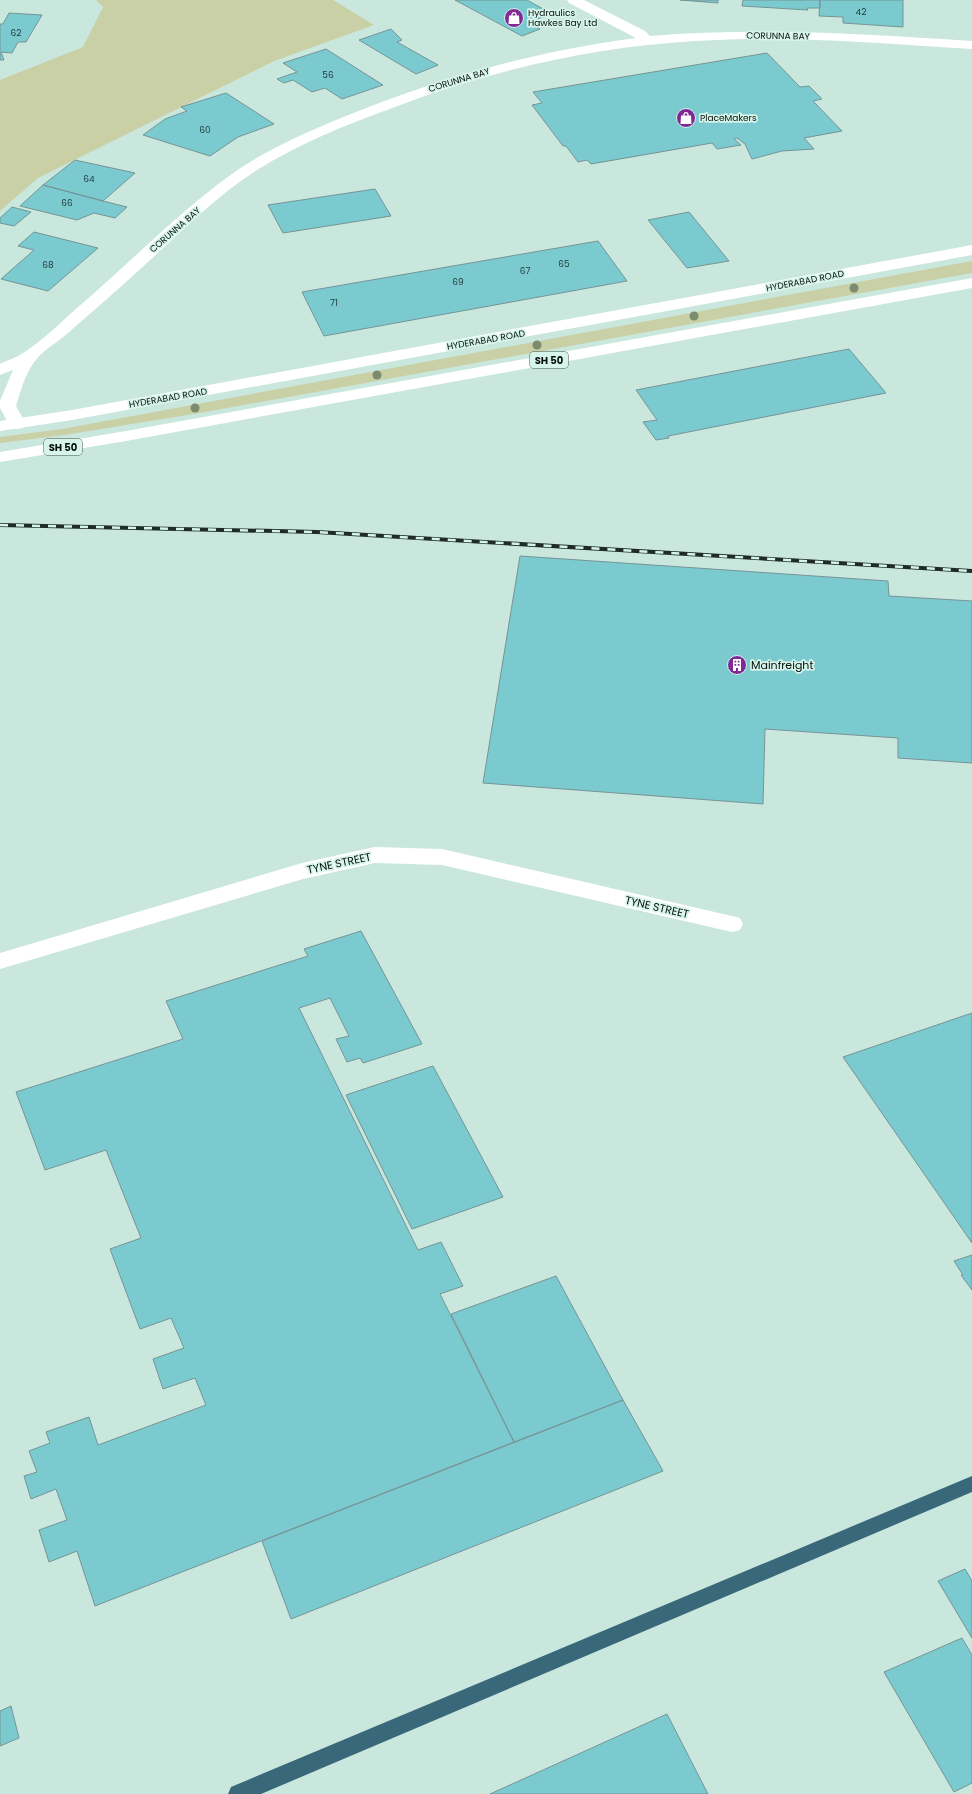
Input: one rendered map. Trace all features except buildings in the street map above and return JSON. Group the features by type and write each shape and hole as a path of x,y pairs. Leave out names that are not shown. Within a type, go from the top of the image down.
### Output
{"main road":[{"path":"574,0 640,34 648,42"},
{"name":"CORUNNA BAY","path":"8,425 12,412 7,406 16,380 29,358 214,196 250,168 295,143 387,104 484,72 574,52 648,42 741,35 856,37 972,45"},
{"name":"HYDERABAD ROAD","path":"8,425 96,411 972,250"},
{"name":"SH 50","path":"0,457 142,433 972,283"},
{"name":"CORUNNA BAY","path":"0,370 29,358"},
{"name":"TYNE STREET","path":"0,961 302,871 375,855 442,857 732,924"}],"green space":[{"path":"96,0 333,0 374,25 274,61 38,178 0,211 0,80 83,47 103,7"},
{"path":"972,261 972,273 200,413 64,435 0,443 0,437 62,429"}],"waterway":[{"path":"238,1794 972,1484"}],"railway":[{"path":"0,525 317,532 972,571"}],"place":[{"name":"Hydraulics Hawkes Bay Ltd","path":"514,18"},
{"name":"PlaceMakers","path":"686,118"},
{"name":"Mainfreight","path":"737,665"}]}
